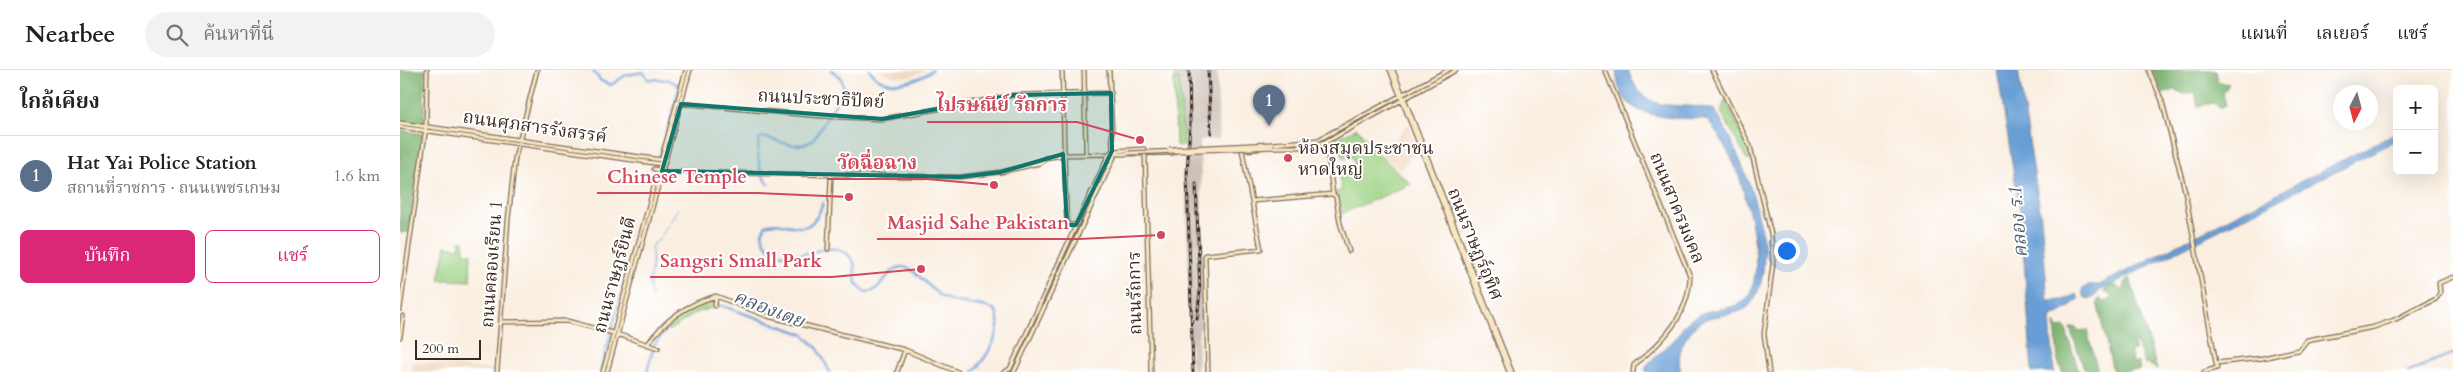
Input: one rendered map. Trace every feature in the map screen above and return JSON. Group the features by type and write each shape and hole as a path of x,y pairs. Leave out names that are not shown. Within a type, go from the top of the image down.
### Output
{"street":[{"path":"400,309 426,128 427,70"},
{"name":"ถนนคลองเรียน 1","path":"497,372 508,220 515,158 537,70"},
{"name":"ถนนราษฎร์ยินดี","path":"679,104 686,70"},
{"name":"ถนนราษฎร์ยินดี","path":"603,372 640,243 657,170 690,70"},
{"path":"1062,70 1067,225 1076,225"},
{"path":"1084,70 1086,154"},
{"path":"1004,372 1012,372 1112,153 1109,70"},
{"path":"1391,70 1428,164"},
{"path":"657,170 766,175 944,178 985,175 1064,155 1326,142 1448,70"},
{"path":"1307,144 1325,137 1456,70"},
{"name":"ถนนสาครมงคล","path":"1605,70 1690,276 1688,297 1678,320 1664,338 1634,365 1634,372"},
{"path":"1712,70 1746,135 1753,156 1773,249 1764,334 1769,372"},
{"path":"2149,70 2159,92 2168,124 2192,232 2217,368 2204,372"},
{"name":"ถนนประชาธิปัตย์","path":"679,104 882,119 1014,94 1110,93"},
{"name":"ถนนศุภสารรังสรรค์","path":"400,125 660,161"},
{"path":"1326,142 1333,194 1336,197 1340,223 1349,251"},
{"path":"1208,372 1205,255 1262,249 1242,150 1273,145"},
{"path":"1112,153 1144,149"},
{"path":"1112,153 1173,153"},
{"path":"1004,372 1010,369 1076,225 1112,153"},
{"name":"ถนนรัถการ","path":"1145,154 1151,372"},
{"name":"ถนนราษฏร์อุทิศ","path":"1428,164 1440,195"},
{"name":"ถนนราษฏร์อุทิศ","path":"1428,164 1510,372"},
{"path":"829,247 831,176"},
{"path":"1252,201 1333,194"},
{"path":"2216,364 2293,352 2299,350 2307,340 2390,321 2436,299 2440,293 2440,283 2453,277"},
{"path":"647,345 657,331 676,315 700,301 716,296 768,316 905,350 958,372"},
{"path":"715,306 716,296"},
{"path":"400,336 404,316"},
{"path":"501,322 567,321 609,331 658,348"},
{"name":"ถนนราษฎร์ยินดี","path":"607,372 615,333"},
{"path":"897,372 905,350"}],"highlighted area":[{"path":"1111,93 1112,151 1076,225 1067,225 1063,154 1001,172 960,177 662,171 681,104 882,119 1014,95"}],"shaded area":[{"path":"879,70 927,70 910,77 893,76"},
{"path":"1173,70 1217,70 1219,139 1201,140 1200,143 1205,328 1199,329 1197,372 1192,372 1191,362 1184,136 1176,136"},
{"path":"1408,124 1418,147 1400,171 1382,155"},
{"path":"411,363 496,370 496,372 413,372"}],"green space":[{"path":"400,70 425,70 424,120 421,125 400,122"},
{"path":"2152,70 2216,70 2218,82 2229,84 2223,94 2226,105 2219,108 2214,103 2198,106 2195,92 2184,94 2175,90 2163,94"},
{"path":"1174,79 1179,79 1184,146 1176,146"},
{"path":"1725,99 1749,148 1753,162 1747,160 1721,112"},
{"path":"1357,128 1376,152 1411,184 1341,214 1335,193 1342,190 1339,177 1357,174 1353,157 1344,158 1333,140"},
{"path":"400,130 424,134 408,232 400,233"},
{"path":"460,241 464,241 464,253 471,253 470,281 439,280 446,246 459,248"},
{"path":"2130,278 2157,369 2148,364 2145,365 2136,341 2134,345 2136,350 2130,352 2134,363 2138,362 2140,370 2113,372 2097,302 2100,298 2103,302 2111,300 2111,295 2103,292 2109,286 2116,285 2121,290 2125,288 2124,283"},
{"path":"716,300 715,307 696,313 668,331 665,327 682,313"},
{"path":"2055,323 2058,328 2065,327 2079,372 2062,372 2058,361"},
{"path":"2076,327 2079,331 2087,330 2098,372 2090,372 2089,368 2084,369 2070,328"}],"water":[{"path":"1616,70 1628,70 1635,85 1653,101 1663,104 1715,110 1737,153 1756,206 1762,234 1764,261 1760,285 1750,305 1745,309 1732,314 1704,319 1690,332 1680,351 1679,365 1681,372 1646,372 1646,366 1671,343 1690,320 1708,311 1730,307 1745,299 1752,288 1755,273 1756,256 1750,217 1735,165 1711,124 1706,119 1657,116 1645,113 1634,107 1626,100 1620,90"},
{"path":"1997,70 2018,70 2041,218 2048,301 2064,300 2076,294 2079,298 2070,307 2050,318 2054,372 2032,372 2021,218"},
{"path":"2393,134 2393,142 2101,290 2095,296 2088,299 2083,296 2082,289 2089,285 2099,285"}],"waterway":[{"path":"592,70 601,81 611,85 626,75 643,72 648,79 669,80 680,86"},
{"path":"659,158 684,70"},
{"name":"คลองเตย","path":"769,184 760,170 758,157 759,139 763,137 794,145 801,145 813,140 844,90 841,77 831,70"},
{"name":"คลองเตย","path":"870,70 876,77 892,83 909,81 932,70"},
{"path":"600,372 655,173"},
{"name":"คลองเตย","path":"823,203 811,224 804,227 774,223 766,225 762,233 766,244 774,251 785,255 797,255 828,249 842,251 854,262 856,283 865,292 871,292 876,289 891,272 902,267 912,270 942,297 955,302 983,306 995,310 998,326 993,343 973,372"},
{"path":"652,298 650,291 651,246 663,233 678,209"},
{"name":"คลองเตย","path":"711,302 803,334 818,349 830,372"},
{"name":"คลองเตย","path":"647,372 654,345 667,329"},
{"path":"2408,372 2453,354"}],"railway":[{"path":"1189,70 1190,124 1187,174 1193,372"},
{"path":"1208,70 1211,133"},
{"path":"1196,184 1200,292 1197,319"}],"place":[{"name":"Hat Yai Police Station","path":"1269,126"},
{"name":"ไปรษณีย์ รัถการ","path":"1140,140"},
{"name":"ห้องสมุดประชาชน หาดใหญ่","path":"1288,158"},
{"name":"วัดฉื่อฉาง","path":"994,185"},
{"name":"Chinese Temple","path":"849,197"},
{"name":"Masjid Sahe Pakistan","path":"1161,235"},
{"name":"Sangsri Small Park","path":"921,269"}],"water label":[{"name":"คลอง ร.1","path":"2018,222"}]}
